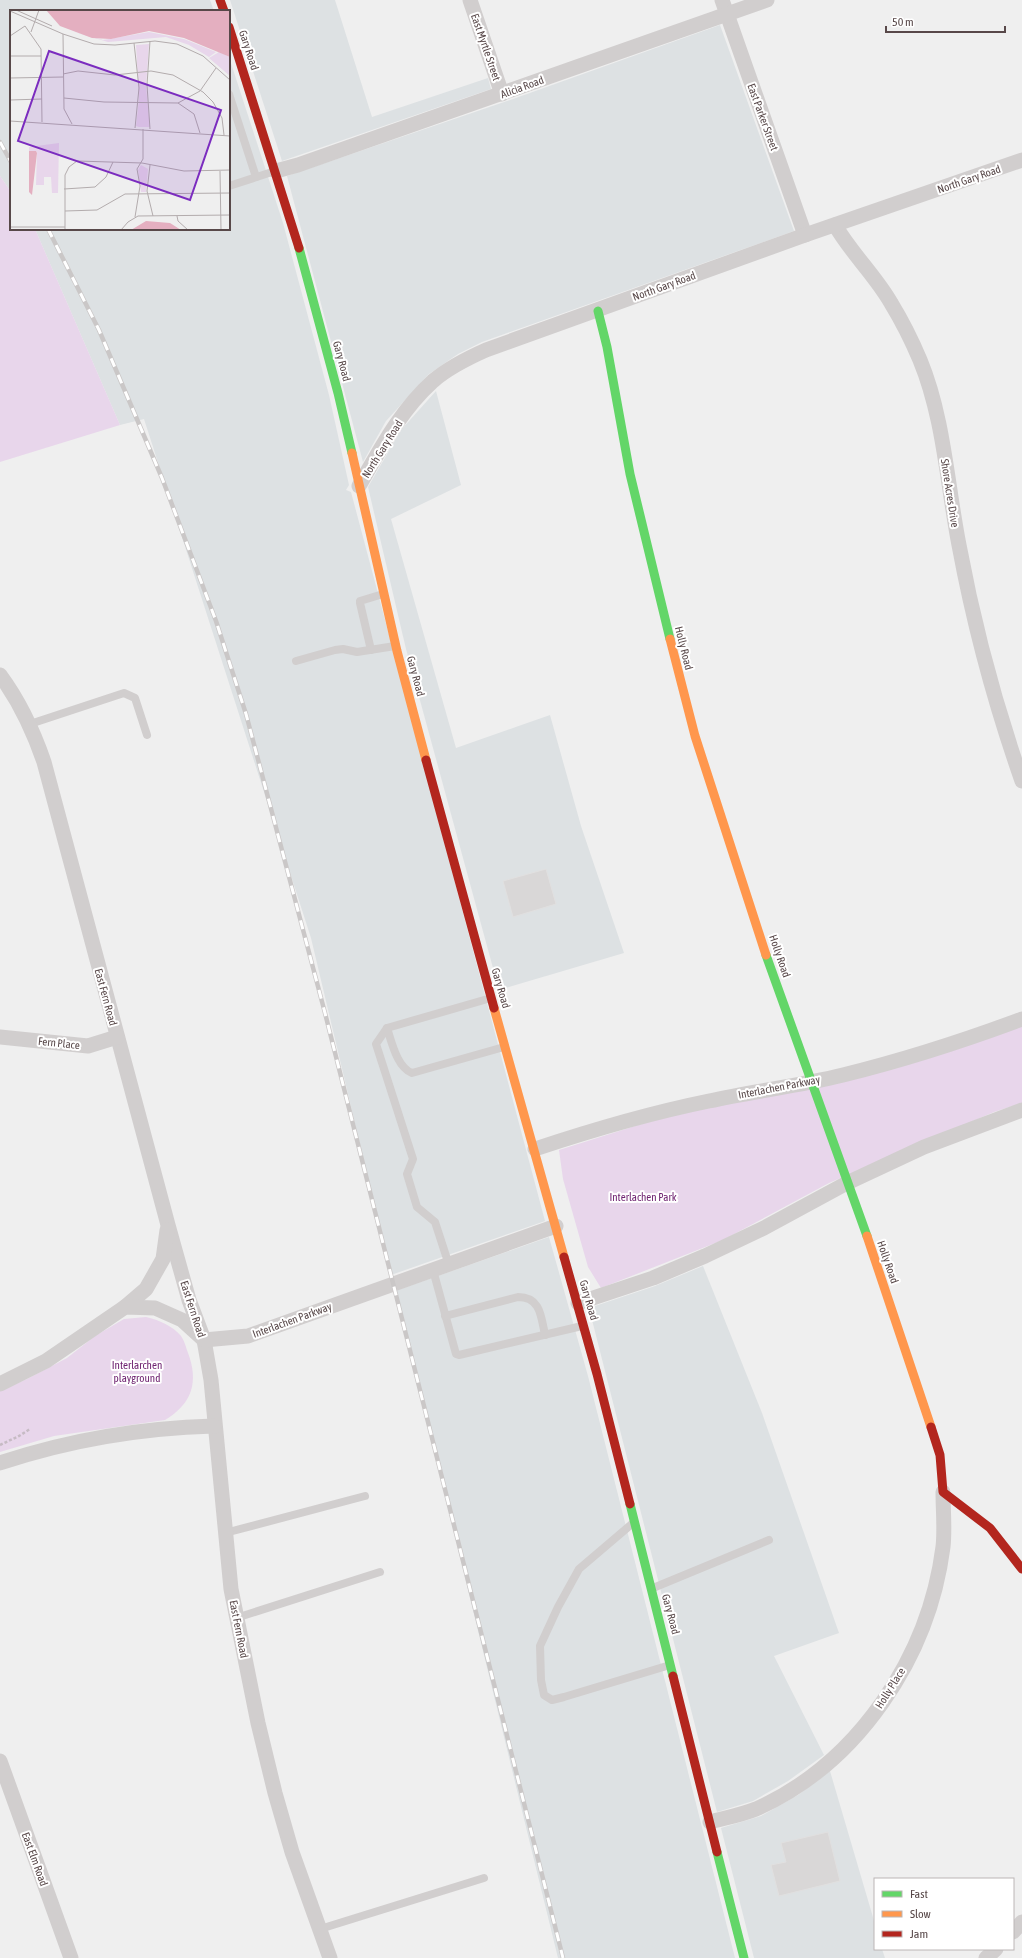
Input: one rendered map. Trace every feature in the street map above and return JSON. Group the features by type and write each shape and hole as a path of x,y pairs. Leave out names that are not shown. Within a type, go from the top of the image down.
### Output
{"main road":[{"path":"220,0 222,10"},
{"name":"Gary Road","path":"230,35 237,91 276,171 292,221 338,393 396,645 451,855 584,1325 635,1521 744,1958"},
{"name":"Holly Road","path":"598,311 607,347 632,481 652,570 685,699 727,838 940,1455 943,1492"},
{"path":"943,1492 990,1528 1022,1569"}],"street":[{"name":"East Myrtle Street","path":"470,0 502,94"},
{"name":"Alicia Road","path":"276,171 298,165 502,94 724,7 767,0"},
{"name":"East Parker Street","path":"724,7 805,235"},
{"name":"North Gary Road","path":"359,486 393,426 434,381 463,361 486,350 598,311 805,235 1022,160"},
{"name":"Shore Acres Drive","path":"835,225 846,244 891,302 920,360 929,386 936,414 958,544 972,609 988,672 1022,781"},
{"name":"East Fern Road","path":"0,675 17,699 30,724 44,762 168,1225 189,1300 204,1340 211,1380 214,1426 225,1533 236,1618 275,1793 292,1852 330,1958"},
{"name":"Interlachen Parkway","path":"535,1149 621,1122 709,1101 811,1082 901,1060 960,1042 1022,1020"},
{"name":"Fern Place","path":"0,1037 88,1046 117,1037"},
{"path":"578,1303 653,1278 705,1256 764,1228 847,1183 924,1147 1022,1110"},
{"path":"0,1384 46,1361 125,1307 146,1289 163,1259 168,1225"},
{"name":"Interlachen Parkway","path":"204,1340 248,1336 556,1226"},
{"path":"125,1307 155,1308 182,1320 204,1340"},
{"path":"0,1463 42,1449 76,1442 174,1427 214,1426"},
{"name":"Holly Place","path":"710,1822 756,1809 793,1788 827,1763 856,1735 887,1697 907,1662 923,1625 936,1584 943,1546 943,1492"},
{"name":"East Elm Road","path":"0,1761 71,1958"},
{"path":"1014,1931 1022,1922"},
{"path":"986,1958 995,1950"}],"lane":[{"path":"237,91 256,177"},
{"path":"230,186 276,171"},
{"path":"371,650 360,603 384,594"},
{"path":"296,661 343,649 357,652 396,645"},
{"path":"30,724 124,693 135,698 146,735"},
{"path":"449,1265 435,1222 417,1207 407,1174 413,1159 376,1044 387,1028 492,998"},
{"path":"387,1028 401,1063 407,1071 412,1073 506,1047"},
{"path":"433,1270 456,1354 460,1355 584,1325"},
{"path":"446,1316 518,1297 525,1297 533,1300 538,1305 546,1335"},
{"path":"225,1533 365,1496"},
{"path":"635,1521 579,1569 558,1607 540,1646 541,1680 544,1695 552,1700 671,1664"},
{"path":"652,1589 769,1540"},
{"path":"236,1618 380,1572"},
{"path":"320,1929 484,1878"}],"path":[{"path":"0,1445 30,1429"}],"shaded area":[{"path":"0,0 210,0 214,10 10,10 10,191 0,176"},
{"path":"230,0 335,0 372,117 488,78 491,89 282,161"},
{"path":"720,25 794,231 482,342 458,354 429,374 386,421 363,462 287,176 513,99"},
{"path":"230,60 283,223 329,395 349,485 346,490 351,492 545,1221 391,1275 311,938 144,419 120,425 35,230 230,230"},
{"path":"436,391 461,485 391,519 456,748 550,715 581,826 624,953 499,990 406,649 368,487 401,430"},
{"path":"549,1237 588,1376 735,1958 558,1958 395,1291"},
{"path":"703,1266 762,1413 839,1633 774,1656 824,1755 788,1781 753,1801 717,1812 589,1308 655,1286"},
{"path":"830,1771 874,1921 874,1950 882,1950 885,1958 754,1958 721,1828 761,1816 798,1795"}],"green space":[{"path":"0,176 10,191 10,230 35,230 120,425 0,462"},
{"name":"Interlachen Park","path":"1022,1024 1022,1103 994,1112 829,1183 723,1240 601,1288 588,1267 563,1179 559,1150 667,1116"},
{"name":"Interlarchen playground","path":"146,1317 174,1329 178,1332 184,1342 193,1373 193,1383 191,1391 182,1407 165,1420 54,1436 0,1452 0,1391 67,1358 95,1336 124,1319"}],"building":[{"path":"546,869 556,904 513,917 503,881"},
{"path":"828,1832 840,1881 779,1896 771,1865 786,1862 781,1843"}],"railway":[{"path":"0,142 10,160"},
{"path":"49,230 99,330 162,478 216,621 246,714 325,1013 563,1958"}],"traffic: fast":[{"path":"299,248 338,393 352,453"},
{"path":"598,311 607,347 630,474 670,639"},
{"path":"766,955 867,1236"},
{"path":"630,1504 673,1676"},
{"path":"717,1852 744,1958"}],"traffic: slow":[{"path":"352,453 397,651 426,760"},
{"path":"670,639 695,736 766,955"},
{"path":"494,1008 564,1257"},
{"path":"867,1236 931,1427"}],"traffic: jam":[{"path":"220,0 224,10"},
{"path":"230,30 299,248"},
{"path":"426,760 494,1008"},
{"path":"564,1257 597,1374 630,1504"},
{"path":"931,1427 940,1455 943,1492 990,1528 1022,1569"},
{"path":"673,1676 717,1852"}]}
